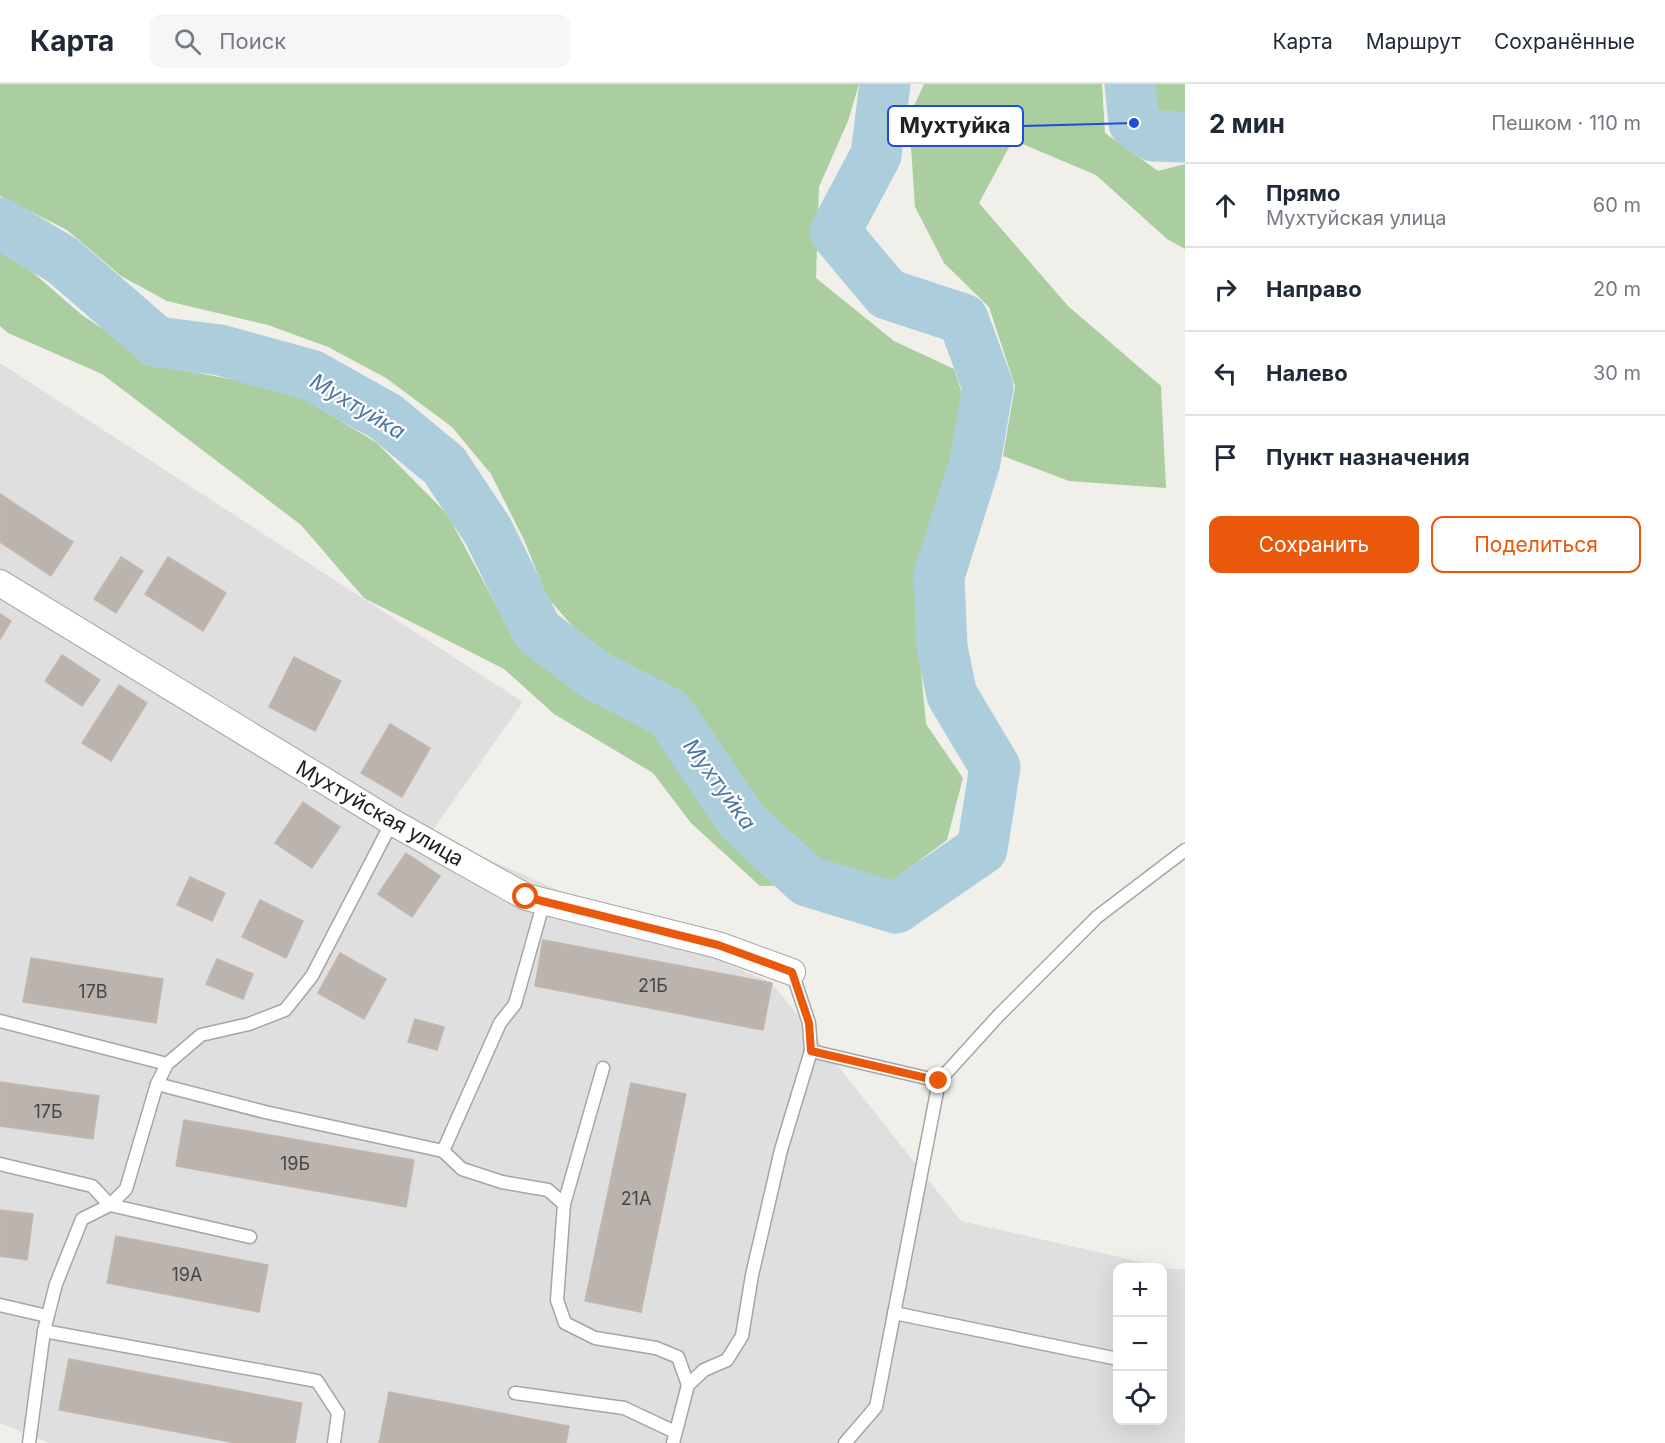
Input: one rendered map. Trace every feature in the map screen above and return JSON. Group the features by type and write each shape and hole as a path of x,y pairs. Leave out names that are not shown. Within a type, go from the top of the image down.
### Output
{"street":[{"name":"Мухтуйская улица","path":"0,583 392,822 526,897 718,945 792,972"}],"lane":[{"path":"29,1443 44,1330 56,1284 82,1219 110,1205 126,1189 157,1084 167,1064 201,1035 249,1024 285,1010 312,976 392,822"},
{"path":"844,1443 876,1407 939,1081 999,1015 1096,918 1185,850"},
{"path":"442,1151 500,1023 515,1004 544,902"},
{"path":"515,1393 624,1408 674,1438 688,1384 704,1370 728,1360 742,1336 752,1275 781,1150 811,1051 809,1023 792,972"},
{"path":"0,1021 167,1064"},
{"path":"811,1051 939,1081"},
{"path":"603,1068 564,1204 557,1300 565,1323 595,1338 656,1348 678,1357 688,1384"},
{"path":"157,1084 265,1112 442,1151 462,1169 502,1182 548,1190 564,1204"},
{"path":"0,1164 93,1186 110,1205 250,1237"},
{"path":"0,1305 47,1316"},
{"path":"894,1313 1113,1358"},
{"path":"44,1330 317,1381 338,1413 334,1443"}],"shaded area":[{"path":"0,363 523,702 430,834 772,983 961,1221 1146,1263 1113,1263 1113,1425 1167,1425 1167,1268 1185,1269 1185,1443 49,1443 0,1423"}],"green space":[{"path":"0,84 859,84 848,121 819,187 816,278 894,341 954,369 967,408 952,474 926,542 919,650 926,724 963,778 947,840 888,884 813,864 784,828 753,804 703,745 688,713 658,683 596,653 547,597 524,540 491,474 452,427 386,378 328,347 268,325 167,301 121,276 67,230 0,196"},
{"path":"924,84 1102,84 1105,133 1158,171 1185,164 1185,249 1167,239 1096,175 1013,140 979,203 1068,306 1161,386 1166,488 1069,481 1003,456 1015,386 989,307 944,263 915,207 909,117"},
{"path":"1146,84 1185,84 1185,112 1152,115"},
{"path":"0,244 82,315 159,366 290,390 377,443 447,514 507,625 595,693 658,732 713,801 789,885 760,886 691,823 653,773 554,714 504,669 364,598 301,525 102,374 8,333 0,326"}],"building":[{"path":"0,494 73,542 51,576 0,542"},
{"path":"121,557 143,571 116,613 94,599"},
{"path":"168,557 226,593 203,631 145,594"},
{"path":"0,614 11,621 0,639"},
{"path":"62,655 100,680 82,706 45,681"},
{"path":"294,657 341,681 315,731 269,707"},
{"path":"119,685 147,703 111,761 82,743"},
{"path":"390,724 430,748 402,797 361,773"},
{"path":"303,802 340,827 312,868 275,843"},
{"path":"406,853 440,876 412,917 378,894"},
{"path":"190,877 225,893 212,921 177,905"},
{"path":"260,900 303,921 286,958 242,937"},
{"path":"543,940 772,983 763,1030 535,986"},
{"path":"340,953 386,979 364,1019 318,993"},
{"path":"31,958 163,979 156,1023 23,1002"},
{"path":"217,959 253,974 243,999 206,984"},
{"path":"415,1019 444,1027 437,1050 408,1042"},
{"path":"0,1082 99,1096 93,1139 0,1126"},
{"path":"631,1083 686,1094 641,1312 585,1301"},
{"path":"184,1120 414,1160 406,1207 176,1166"},
{"path":"0,1210 33,1214 27,1260 0,1256"},
{"path":"116,1236 268,1265 259,1312 107,1283"},
{"path":"69,1359 302,1403 295,1443 236,1443 59,1410"},
{"path":"389,1392 569,1426 566,1443 379,1443"}],"waterway":[{"name":"Мухтуйка","path":"0,223 62,260 157,342 220,350 311,375 386,417 444,465 488,531 537,631 595,675 669,713 741,820 807,881 896,908 982,849 995,767 952,695 942,648 939,576 975,462 988,387 963,319 887,294 835,232 876,155 885,84"},
{"name":"Мухтуйка","path":"1130,84 1134,123 1153,136 1185,137"}],"place":[{"name":"Мухтуйка","path":"1134,123"}],"route":[{"path":"526,897 718,945 792,972 809,1023 811,1051 939,1081"}]}
